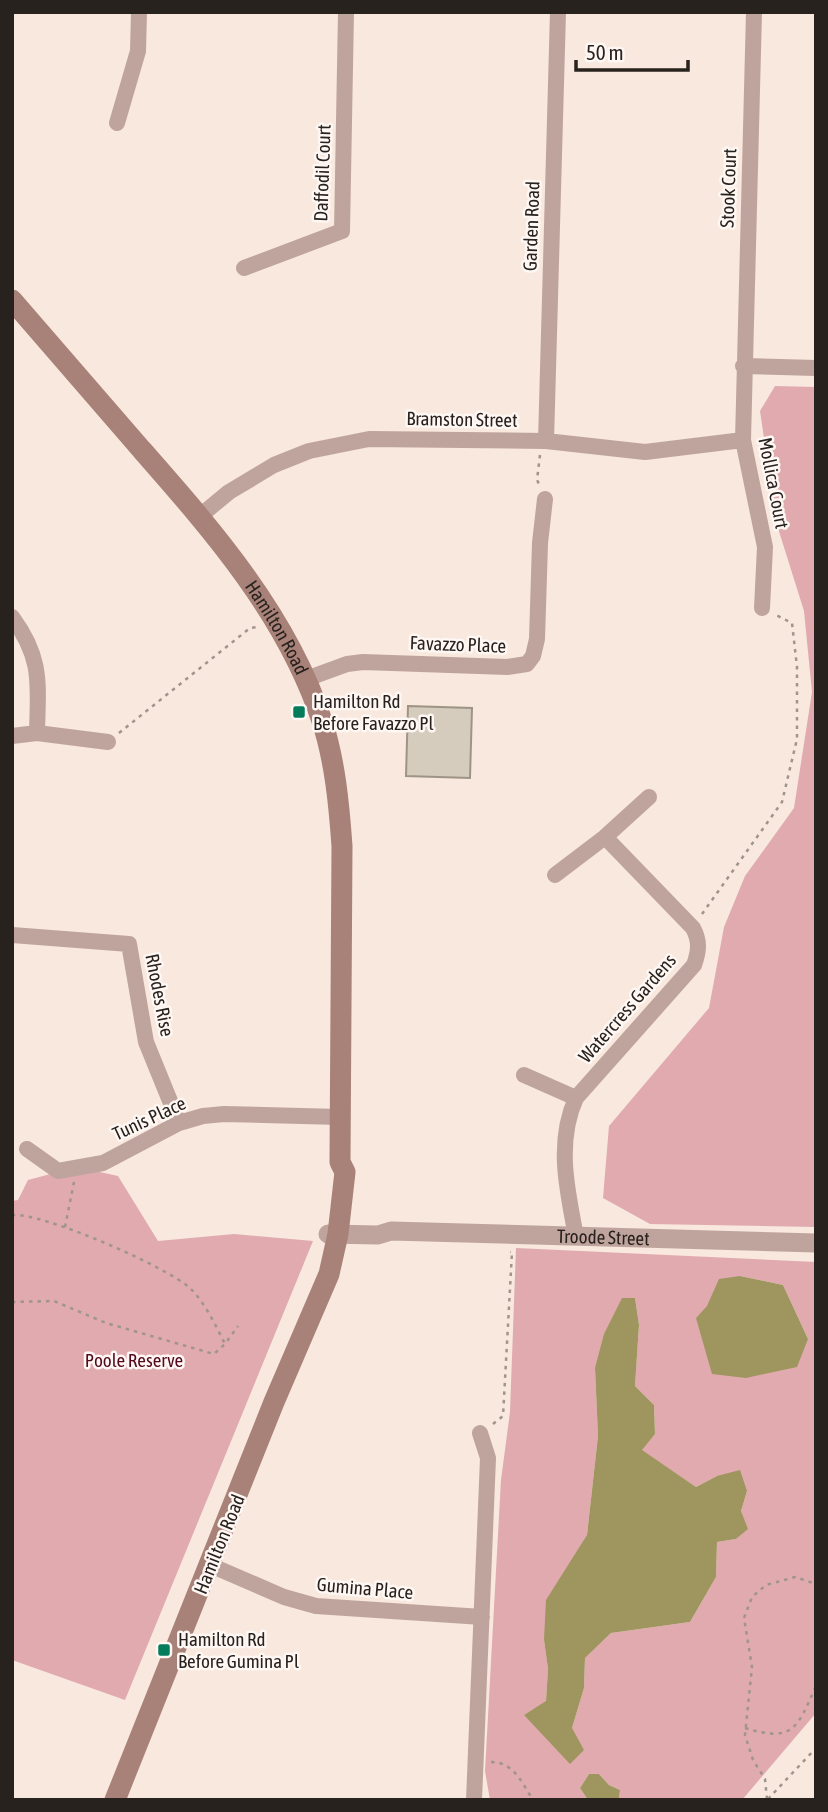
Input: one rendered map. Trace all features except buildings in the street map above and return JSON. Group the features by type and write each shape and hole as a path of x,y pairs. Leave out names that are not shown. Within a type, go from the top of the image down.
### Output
{"main road":[{"name":"Hamilton Road","path":"14,304 200,516 278,623 306,679 323,723 331,754 342,846 340,1162 333,1171 334,1228 321,1271 322,1288 115,1800"}],"street":[{"path":"117,123 138,51 139,12"},
{"name":"Daffodil Court","path":"244,268 342,231 346,12"},
{"name":"Garden Road","path":"545,441 558,12"},
{"name":"Stook Court","path":"743,366 754,12"},
{"path":"743,366 816,368"},
{"name":"Mollica Court","path":"743,366 743,440 765,547 762,608"},
{"name":"Bramston Street","path":"200,516 229,492 262,471 292,457 369,439 545,441 645,452 743,440"},
{"name":"Favazzo Place","path":"306,679 347,664 363,662 507,667 527,664 533,656 537,639 545,499"},
{"path":"12,617 23,631 35,657 37,733"},
{"path":"12,736 37,733 108,741"},
{"path":"555,874 605,837 649,797"},
{"path":"605,837 693,928"},
{"name":"Watercress Gardens","path":"576,1236 564,1156 569,1113 576,1098 694,965 699,946 693,928"},
{"name":"Rhodes Rise","path":"12,935 130,944 146,1042 179,1123"},
{"path":"524,1075 576,1098"},
{"name":"Tunis Place","path":"27,1149 58,1171 103,1163 179,1123 203,1116 340,1116"},
{"name":"Troode Street","path":"334,1228 377,1225 391,1231 816,1243"},
{"path":"474,1800 488,1458 480,1433"},
{"name":"Gumina Place","path":"210,1566 284,1597 316,1606 482,1617"}],"path":[{"path":"519,442 519,454 540,455 537,480 545,499"},
{"path":"693,928 782,802 797,739 797,667 792,623 762,608"},
{"path":"108,741 250,628 267,626"},
{"path":"65,1227 77,1167"},
{"path":"12,1215 65,1227 141,1258 190,1289 212,1319 225,1344"},
{"path":"480,1433 503,1416 512,1252 500,1252 501,1234"},
{"path":"12,1302 54,1300 106,1323 214,1354 238,1326"},
{"path":"767,1800 765,1779 753,1760 745,1735 752,1667 744,1618 752,1597 766,1585 795,1577 816,1584"},
{"path":"746,1728 769,1736 788,1732 801,1719 816,1686"},
{"path":"767,1800 816,1748"},
{"path":"477,1762 499,1762 517,1774 533,1800"}],"green space":[{"path":"775,386 816,387 816,1227 650,1224 603,1198 609,1126 709,1008 724,927 745,876 794,808 812,692 804,611 777,525 760,411"},
{"name":"Poole Reserve","path":"77,1167 118,1176 158,1241 234,1234 313,1241 125,1700 12,1660 12,1201 18,1200 28,1180"},
{"path":"516,1248 816,1262 816,1713 742,1800 619,1800 620,1790 609,1785 599,1774 589,1774 580,1788 588,1800 490,1800 485,1771 501,1480 510,1412","holes":["740,1276 783,1285 808,1339 696,1318","635,1298 639,1325 635,1386 654,1405 655,1434 641,1450 696,1487 717,1476 747,1491 741,1511 747,1529 736,1539 717,1542 716,1577 690,1622 611,1633 585,1658 584,1688 572,1728 524,1715 546,1702 548,1669 544,1640 572,1561 587,1535 598,1436 595,1368"]}],"shaded area":[{"path":"740,1276 783,1285 808,1339 797,1367 746,1378 712,1374 696,1318 707,1306 719,1279"},
{"path":"622,1298 635,1298 639,1325 635,1386 654,1405 655,1434 642,1450 696,1487 717,1476 740,1470 747,1491 741,1511 748,1529 736,1539 717,1542 716,1577 690,1622 611,1633 585,1658 584,1688 572,1728 584,1750 570,1764 524,1715 546,1701 546,1600 587,1535 598,1436 595,1368 604,1334"},
{"path":"589,1774 599,1774 609,1785 620,1790 619,1800 588,1800 580,1788"}],"place":[{"name":"Hamilton Rd Before Favazzo Pl","path":"299,712"},
{"name":"Hamilton Rd Before Gumina Pl","path":"164,1650"}]}
